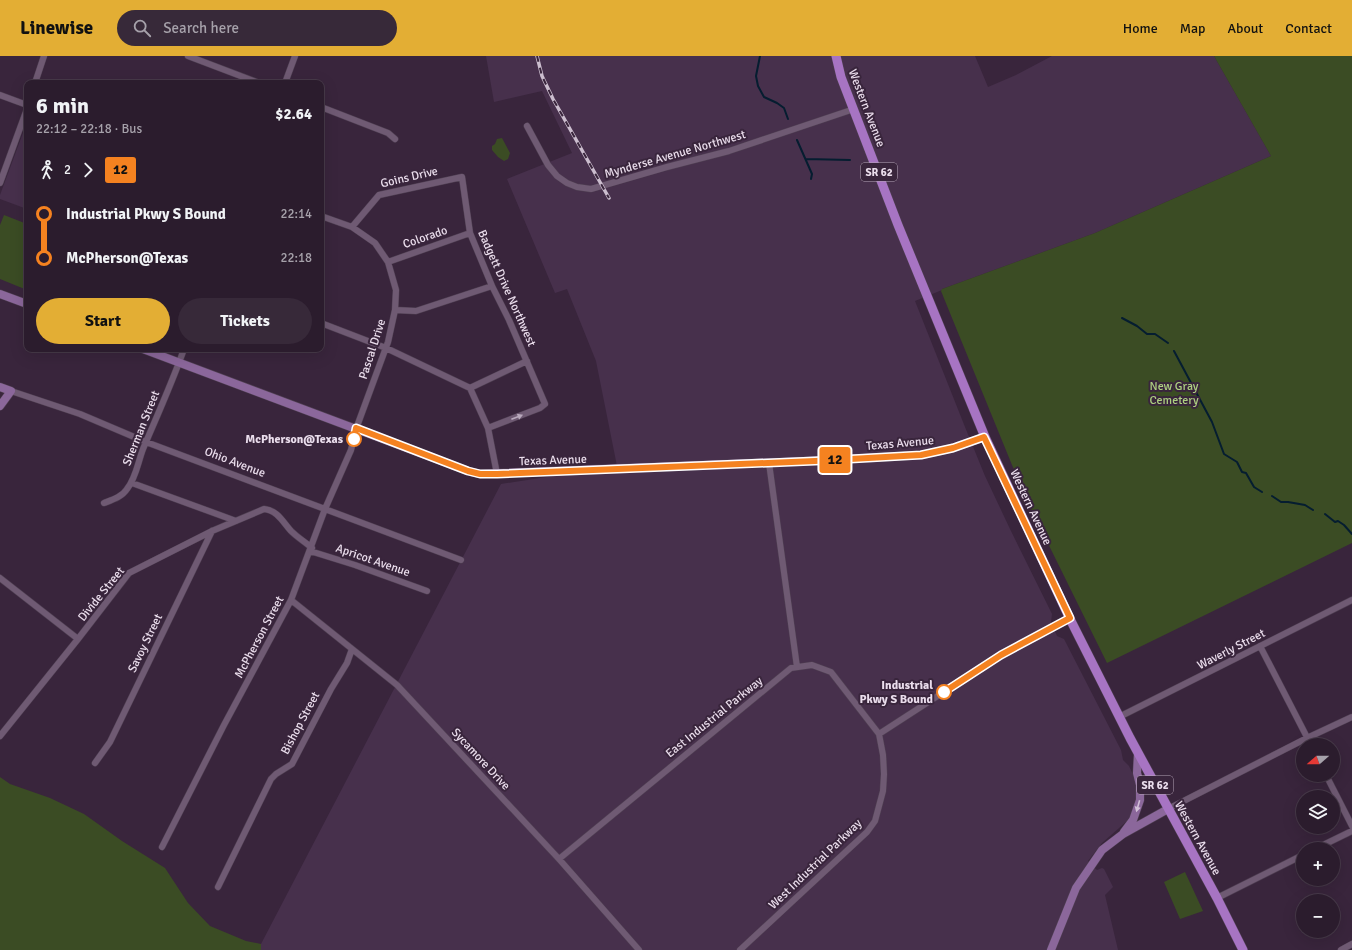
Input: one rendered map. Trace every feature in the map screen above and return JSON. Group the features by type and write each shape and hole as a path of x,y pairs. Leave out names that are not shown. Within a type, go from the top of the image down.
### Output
{"main road":[{"name":"Western Avenue","path":"836,56 841,77 898,225 984,437 1119,717 1217,898 1243,950"}],"street":[{"path":"36,80 44,56"},
{"path":"188,56 251,80"},
{"path":"286,80 295,56"},
{"path":"0,95 24,104"},
{"path":"324,108 388,133 395,139"},
{"name":"Mynderse Avenue Northwest","path":"527,126 548,165 557,176 567,183 577,187 591,189 729,151 854,109"},
{"path":"0,183 24,117"},
{"name":"Goins Drive","path":"352,227 379,194 462,177"},
{"name":"Badgett Drive Northwest","path":"462,177 470,233 492,286 527,361 544,404 540,408 488,428"},
{"name":"Pascal Drive","path":"324,217 352,227 375,243 388,262 396,290 395,310 386,348 356,428"},
{"name":"Colorado","path":"388,262 470,233"},
{"path":"395,310 416,311 492,286"},
{"path":"0,294 24,303"},
{"path":"324,324 386,348 470,388 488,428 497,474"},
{"name":"Texas Avenue","path":"151,352 468,471 480,474 769,463 921,455 953,448 984,437"},
{"name":"Sherman Street","path":"104,503 120,496 132,483 146,442 183,352"},
{"path":"470,388 527,361"},
{"name":"Ohio Avenue","path":"0,387 80,414 146,442 461,560"},
{"path":"0,406 11,391"},
{"name":"McPherson Street","path":"162,847 224,724 291,600 325,510 351,450 356,428"},
{"path":"769,463 797,667"},
{"path":"132,483 236,521"},
{"name":"Divide Street","path":"0,736 78,639 129,572 212,531 264,509 271,509 311,549"},
{"name":"Savoy Street","path":"95,763 110,742 212,531"},
{"name":"Apricot Avenue","path":"311,549 427,591"},
{"path":"0,578 78,639"},
{"name":"Sycamore Drive","path":"291,600 397,686 559,859 639,950"},
{"name":"Waverly Street","path":"1119,717 1352,600"},
{"path":"879,734 1001,655 1070,618"},
{"path":"1260,646 1307,738 1352,717"},
{"name":"Bishop Street","path":"218,887 271,779 292,764 331,689 347,663 352,649"},
{"name":"East Industrial Parkway","path":"559,859 791,668 812,665 831,672 879,734"},
{"name":"West Industrial Parkway","path":"740,950 868,832 875,821 883,791 884,774 879,734"},
{"path":"1051,950 1076,888 1102,850 1123,834 1168,809 1296,744"},
{"path":"1123,834 1133,820 1140,800 1140,785 1137,773 1138,754"},
{"path":"1330,782 1352,826"},
{"path":"1329,842 1352,831"},
{"path":"1217,898 1296,858"},
{"path":"1341,950 1352,944"}],"shaded area":[{"path":"486,56 975,56 988,87 1016,75 1052,56 1214,56 1271,156 1095,233 942,289 915,301 985,476 1052,614 1051,622 1057,636 1064,639 1121,750 1123,760 1129,766 1137,783 1137,800 1131,816 1102,843 1088,861 1097,870 1102,868 1104,869 1113,887 1105,895 1118,950 261,950 261,944 501,484 617,466 596,361 567,289 555,293 507,179 572,153 542,91 494,102"},
{"path":"24,130 24,208 0,199 0,195"}],"green space":[{"name":"New Gray Cemetery","path":"1214,56 1352,56 1352,543 1107,663 1029,505 941,291 942,289 1095,233 1271,156"},
{"path":"502,138 510,153 508,159 504,161 492,150 492,146 495,144 497,139"},
{"path":"4,215 24,223 24,289 0,279 0,225"},
{"path":"0,777 10,784 50,798 84,814 122,841 165,868 188,903 210,926 246,941 261,944 261,950 0,950"},
{"path":"1185,872 1203,911 1180,919 1164,882"}],"waterway":[{"path":"760,56 756,76 758,86 764,97 784,108 788,119"},
{"path":"797,140 812,174 811,179"},
{"path":"806,159 850,160"},
{"path":"1122,318 1137,326 1147,334 1155,334 1168,343"},
{"path":"1174,351 1212,422 1224,454 1237,462 1242,472 1246,473 1254,487 1262,492"},
{"path":"1272,496 1281,502 1305,505 1313,510"},
{"path":"1325,514 1335,522 1338,521 1344,525 1352,534"}],"railway":[{"path":"537,56 542,76 553,99 609,198"}],"bus line":[{"name":"12","path":"354,439 356,428 468,471 480,474 497,474 617,470 921,455 953,448 984,437 1070,618 1001,655 944,692"}],"place":[{"name":"McPherson@Texas","path":"354,439"},
{"name":"Industrial Pkwy S Bound","path":"944,692"}]}
